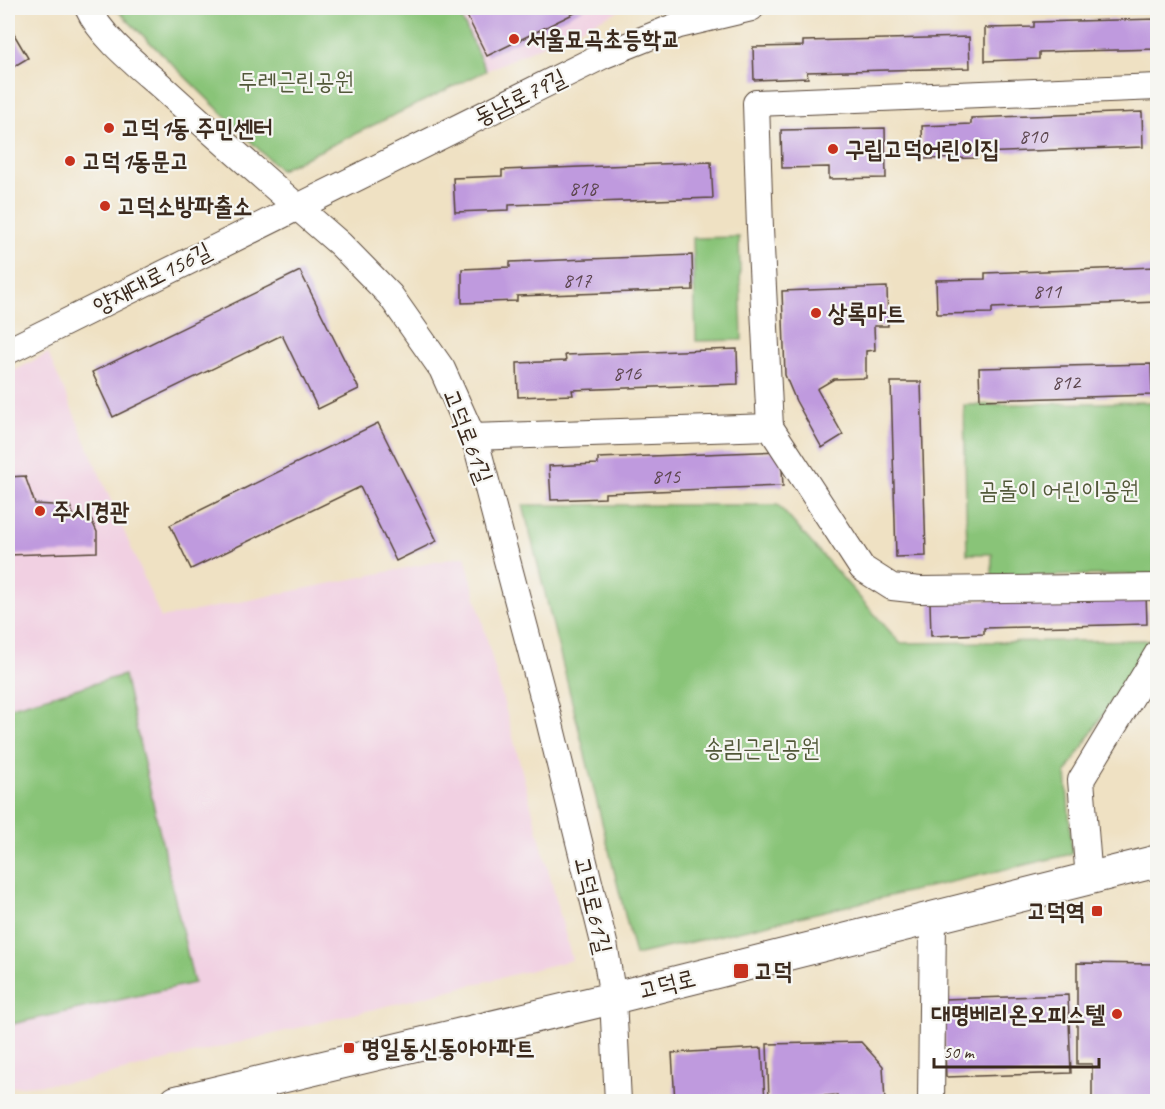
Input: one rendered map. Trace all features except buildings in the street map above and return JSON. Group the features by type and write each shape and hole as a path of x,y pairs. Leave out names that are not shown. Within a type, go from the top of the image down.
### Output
{"main road":[{"name":"고덕로","path":"176,1101 262,1091 613,998 1158,861"}],"street":[{"name":"고덕로61길","path":"88,8 93,18 124,53 221,142 340,244 390,295 442,369 477,447 505,549 604,943 613,998 618,1101"},
{"name":"동남로79길","path":"297,207 602,56 679,25 751,8"},
{"path":"1158,87 756,103 771,427 862,568 892,587 930,590 1158,587"},
{"name":"양재대로156길","path":"8,351 297,207"},
{"path":"472,437 771,427"},
{"path":"1089,880 1081,780 1158,653"},
{"path":"931,1101 933,918"}],"shaded area":[{"name":"서울묘곡초등학교","path":"457,8 625,8 486,71"},
{"path":"48,353 161,618 465,556 572,960 83,1081 8,1087 8,374"}],"green space":[{"name":"두레근린공원","path":"115,8 457,8 486,71 280,170"},
{"path":"739,237 742,340 696,341 693,238"},
{"name":"곰돌이 어린이공원","path":"1152,402 1155,574 992,577 992,554 967,554 964,405"},
{"name":"송림근린공원","path":"523,505 778,505 900,643 1150,640 1066,773 1072,854 635,955"},
{"path":"124,675 194,983 8,1025 8,708"}],"place":[{"name":"서울묘곡초등학교","path":"514,39"},
{"name":"고덕1동 주민센터","path":"109,128"},
{"name":"구립고덕어린이집","path":"833,149"},
{"name":"고덕1동문고","path":"70,161"},
{"name":"고덕소방파출소","path":"105,206"},
{"name":"상록마트","path":"816,313"},
{"name":"주시경관","path":"40,511"},
{"name":"고덕역","path":"1097,911"},
{"name":"고덕","path":"741,971"},
{"name":"대명베리온오피스텔","path":"1117,1014"},
{"name":"명일동신동아아파트","path":"349,1048"}]}
